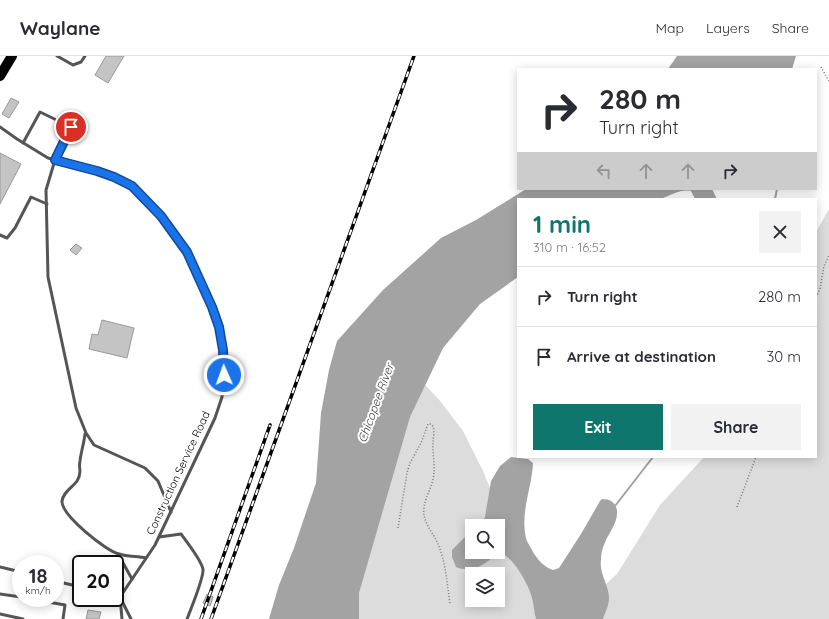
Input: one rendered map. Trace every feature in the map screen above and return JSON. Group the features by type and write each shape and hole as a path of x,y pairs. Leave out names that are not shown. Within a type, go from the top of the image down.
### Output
{"main road":[{"path":"0,76 12,56"}],"lane":[{"path":"58,56 73,65 81,62 85,56"},
{"path":"23,143 40,112 71,127 55,160 46,190 48,277 76,408 86,433 94,445 145,468 158,481 170,512"},
{"name":"Construction Service Road","path":"0,127 48,158 97,171 132,186 161,216 187,252 212,307 219,327 223,350 224,369 222,397 215,418 159,537 124,591"},
{"path":"0,235 7,238 15,228 31,198 47,204"},
{"path":"86,433 79,463 81,471 76,482 64,495 62,502 66,510 80,527 95,540 118,554 146,558"},
{"path":"159,537 181,534 194,552 203,569 200,584 187,619"},
{"path":"118,554 132,579"},
{"path":"0,567 12,570"},
{"path":"0,594 12,596"},
{"path":"63,619 64,605"},
{"path":"124,605 131,619"},
{"path":"121,607 122,619"},
{"path":"0,614 23,619"}],"path":[{"path":"821,67 829,81"},
{"path":"817,295 820,289 824,266 829,255"},
{"path":"398,528 410,463 423,439 426,427 430,424 434,430 434,471 433,480 423,514 440,552 444,566 450,604"},
{"path":"737,507 756,458"}],"shaded area":[{"path":"829,209 829,619 347,619 419,378 441,402 463,431 483,471 503,519 465,519 465,559 505,559 505,524 516,550 581,607 617,574 660,505 703,458 817,458 817,230"}],"water":[{"path":"677,56 796,56 792,68 669,68"},
{"name":"Chicopee River","path":"524,190 712,190 716,198 694,198 691,191 684,191 664,198 517,198 517,278 480,304 443,348 410,417 359,593 359,619 269,619 279,585 294,548 316,483 321,413 329,370 337,341 383,290 441,238 476,220"},
{"path":"511,457 528,459 533,463 524,519 526,538 537,558 544,565 553,570 559,568 600,501 602,499 610,500 614,503 617,516 603,547 601,556 601,570 609,593 608,606 603,619 536,619 528,586 514,563 505,556 505,519 484,519 491,481 500,466"},
{"path":"464,538 465,559 490,559 477,567 465,567 464,569 456,567 452,557 452,550"}],"building":[{"path":"106,56 124,56 108,83 95,75"},
{"path":"11,98 19,102 9,118 2,114"},
{"path":"0,153 21,164 0,204"},
{"path":"76,244 82,248 76,255 70,250"},
{"path":"102,320 134,328 127,358 89,349 92,334 98,335"},
{"path":"207,594 213,597 210,606 203,603"},
{"path":"88,610 101,612 99,619 86,619"}],"waterway":[{"path":"775,198 777,190"},
{"path":"615,506 652,458"}],"railway":[{"path":"211,619 414,56"},
{"path":"201,619 270,425"}],"route":[{"path":"71,127 55,160 97,171 132,186 161,216 187,252 212,307 219,327 223,350 224,375"}]}
